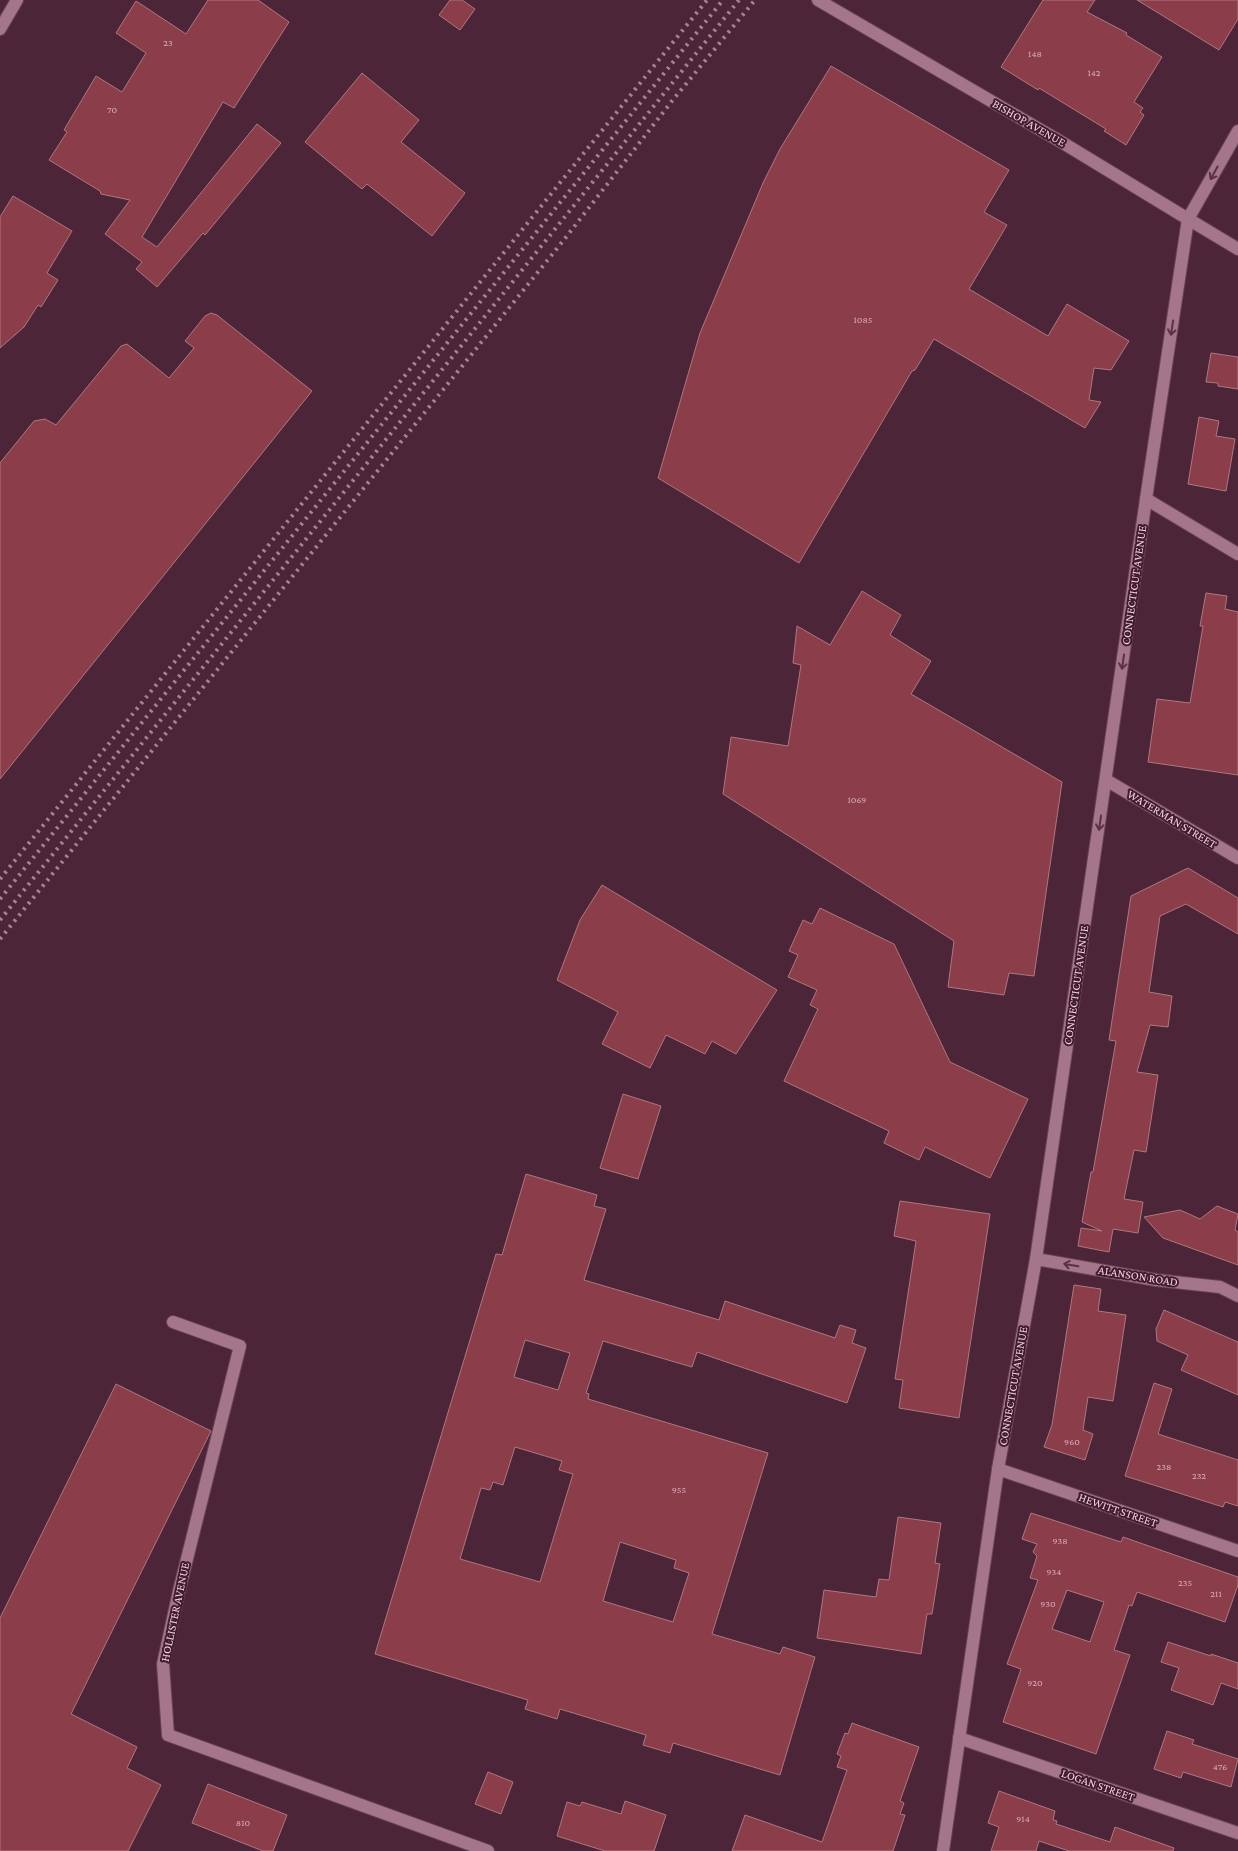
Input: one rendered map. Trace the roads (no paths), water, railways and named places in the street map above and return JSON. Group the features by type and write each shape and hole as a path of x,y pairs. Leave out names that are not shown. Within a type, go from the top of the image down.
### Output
{"street":[{"path":"0,29 17,0"},
{"name":"BISHOP AVENUE","path":"818,0 1063,143 1238,249"},
{"name":"CONNECTICUT AVENUE","path":"943,1851 998,1469 1036,1259 1188,219 1238,131"},
{"path":"1146,499 1238,554"},
{"name":"WATERMAN STREET","path":"1106,780 1238,858"},
{"name":"ALANSON ROAD","path":"1036,1259 1156,1280 1220,1287 1238,1296"},
{"name":"HOLLISTER AVENUE","path":"173,1322 240,1346 179,1591 163,1664 168,1735 488,1851"},
{"name":"HEWITT STREET","path":"998,1469 1238,1551"},
{"name":"LOGAN STREET","path":"959,1738 1238,1833"}],"railway":[{"path":"0,879 707,0"},
{"path":"0,899 723,0"},
{"path":"0,920 739,0"},
{"path":"0,939 755,0"}]}
